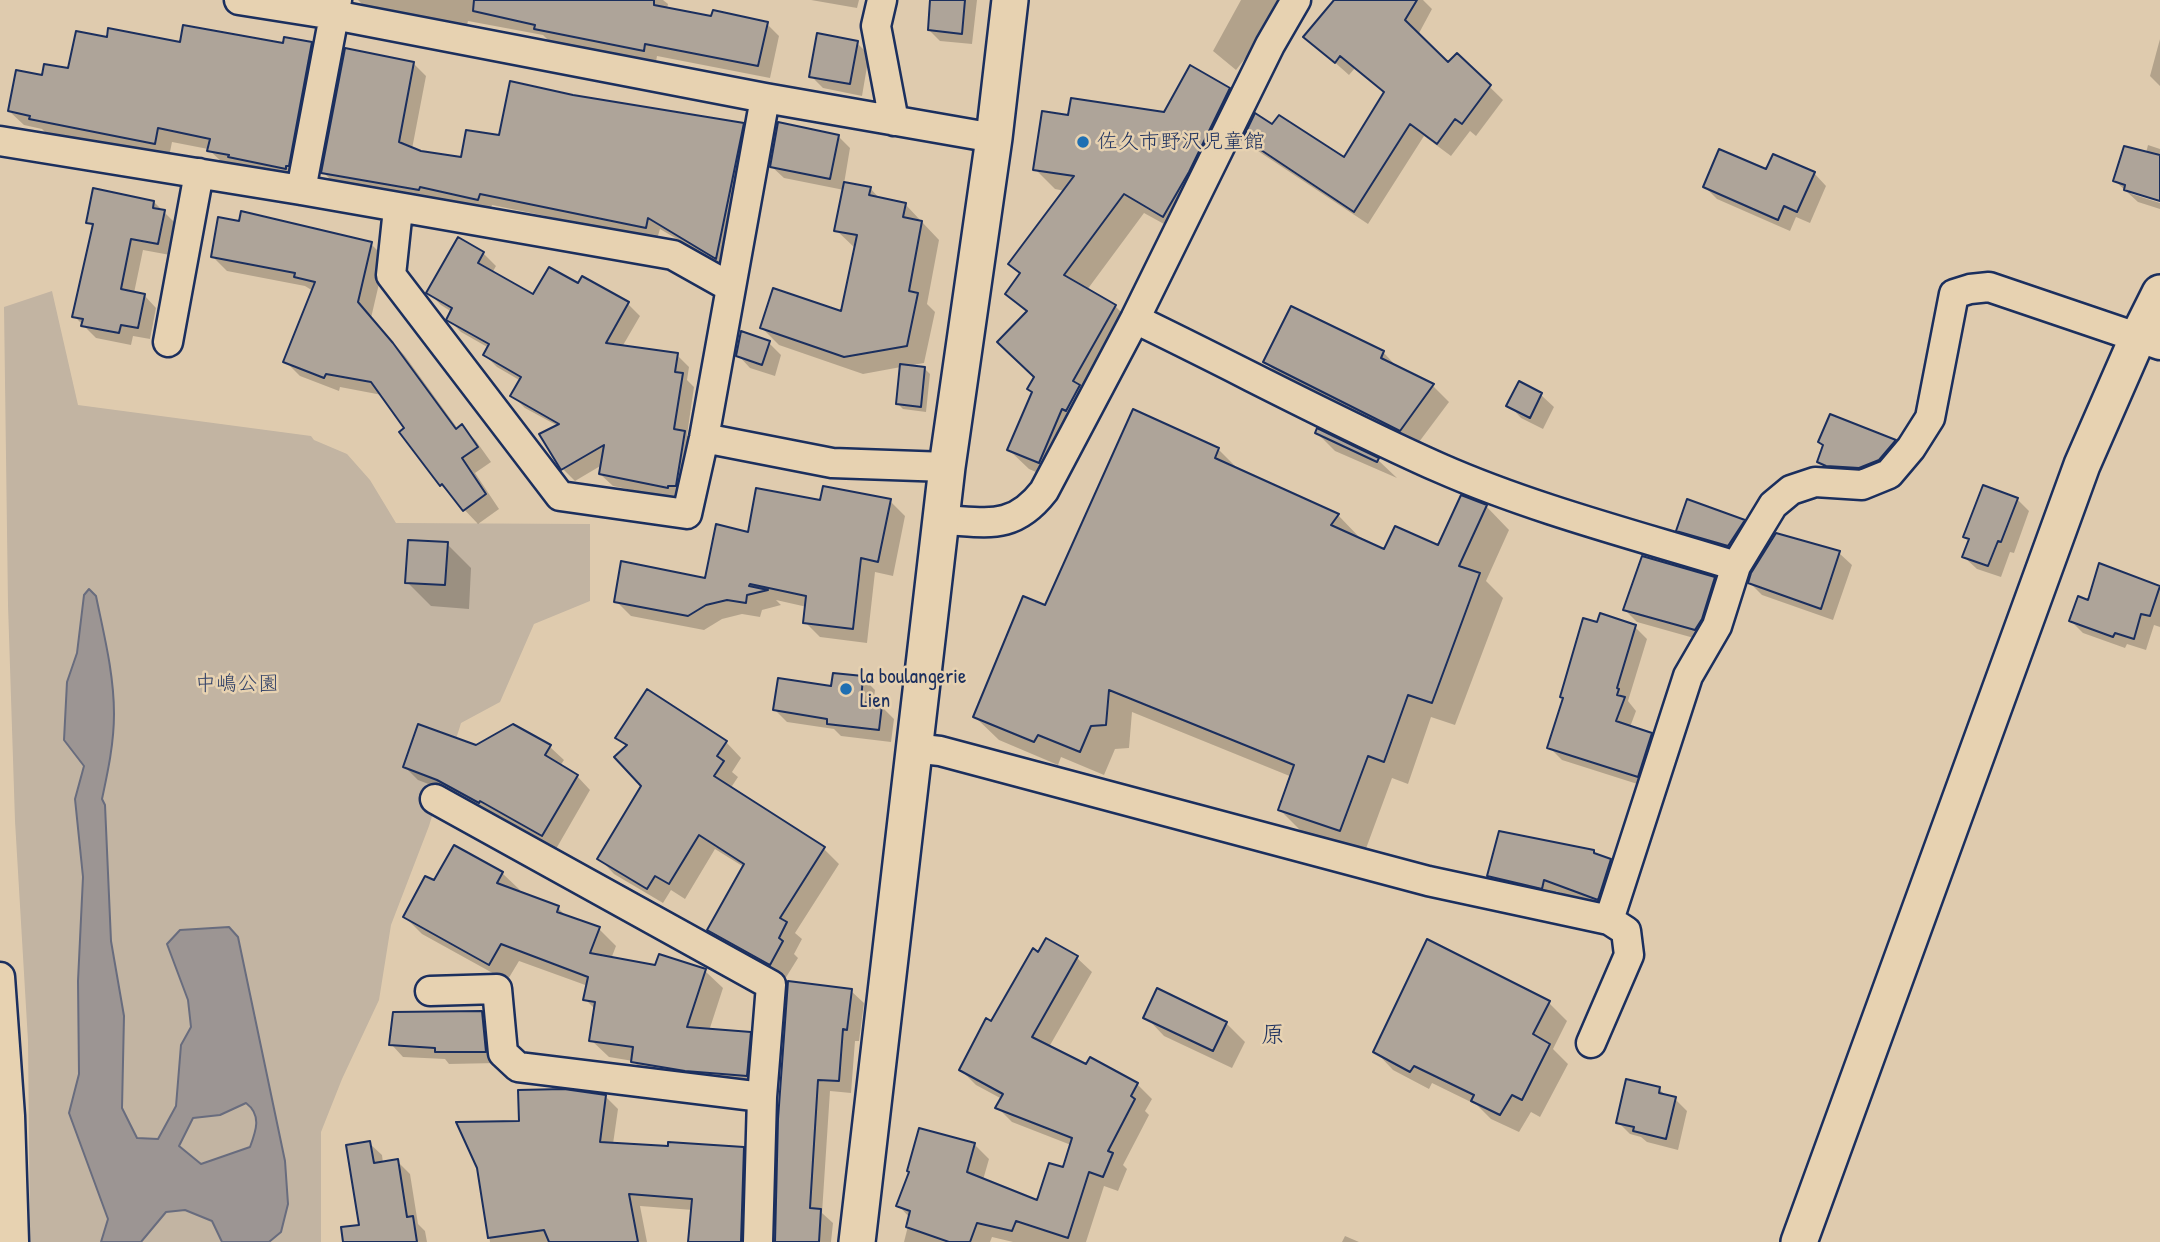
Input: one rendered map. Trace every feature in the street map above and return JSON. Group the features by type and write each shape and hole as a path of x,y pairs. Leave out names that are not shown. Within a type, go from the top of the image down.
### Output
{"street":[{"path":"239,0 336,7 765,99 994,138"},
{"path":"882,0 876,26 894,121"},
{"path":"857,1242 947,467 994,138 1010,0"},
{"path":"942,520 991,522 1013,519 1031,507 1044,491 1135,319 1270,45 1296,0"},
{"path":"301,190 336,7"},
{"path":"398,209 390,275 560,496 687,514 704,438 765,99"},
{"path":"0,141 673,255 730,286"},
{"path":"168,342 199,173"},
{"path":"1609,920 1688,676 1717,626 1736,566 1773,505 1791,490 1815,482 1862,485 1889,474 1911,448 1930,418 1954,293 1989,287 2149,341"},
{"path":"1799,1242 2082,466 2149,341 2160,293"},
{"path":"1135,319 1341,422 1442,469 1545,507 1736,566"},
{"path":"704,438 832,463 947,467"},
{"path":"913,748 940,751 1429,881 1609,920 1626,931 1629,955 1591,1043"},
{"path":"435,799 771,985 762,1097 758,1242"},
{"path":"0,977 10,1116 15,1242"},
{"path":"430,991 497,989 503,1053 518,1067 762,1097"}],"green space":[{"name":"中嶋公園","path":"52,291 78,405 311,436 314,440 347,454 370,480 396,523 590,524 590,601 534,624 500,702 461,723 429,826 391,925 379,1000 321,1132 321,1242 30,1242 28,1041 15,821 8,605 4,307"}],"shaded area":[{"path":"89,589 96,596 114,699 112,746 102,799 105,805 111,941 124,1016 122,1108 137,1138 158,1139 176,1106 181,1045 191,1027 188,1000 167,944 180,930 229,927 238,937 285,1161 288,1204 281,1232 269,1242 222,1242 212,1221 185,1210 166,1212 141,1242 101,1242 108,1219 69,1113 79,1074 78,981 83,877 75,799 84,766 64,740 67,682 77,653 84,595","holes":["246,1103 251,1108 256,1124 250,1147 201,1164 179,1146 193,1118 220,1115"]}],"building":[{"path":"474,0 654,0 654,5 711,16 713,10 768,22 758,66 645,44 644,51 534,29 535,25 473,11"},
{"path":"930,0 965,0 962,34 928,30"},
{"path":"1334,0 1417,0 1405,20 1448,62 1457,53 1491,85 1462,124 1455,119 1437,144 1410,124 1354,212 1243,138 1255,113 1272,124 1279,115 1344,157 1384,92 1340,56 1335,63 1303,37"},
{"path":"183,25 283,43 284,37 312,42 289,166 286,166 286,169 207,151 210,139 158,128 155,144 29,119 30,116 8,111 16,70 42,75 44,64 68,68 76,31 107,37 108,28 180,42"},
{"path":"817,33 858,41 850,84 809,77"},
{"path":"345,48 414,62 399,142 421,151 461,157 466,130 499,135 510,81 573,95 744,123 716,259 648,218 646,228 480,194 478,200 420,187 419,190 321,173"},
{"path":"1190,65 1230,88 1189,172 1163,217 1124,194 1064,275 1116,305 1073,381 1080,385 1066,411 1062,409 1039,463 1007,450 1032,392 1027,389 1034,377 997,342 1027,311 1005,294 1020,273 1008,264 1074,176 1033,170 1042,111 1068,115 1071,98 1164,112"},
{"path":"778,122 839,135 830,179 770,167"},
{"path":"2124,146 2160,155 2160,201 2124,190 2125,185 2113,181"},
{"path":"1719,149 1766,169 1773,154 1815,172 1797,212 1784,206 1778,220 1703,187"},
{"path":"844,182 871,187 869,195 906,203 903,217 922,221 909,291 918,293 907,346 844,357 760,328 773,288 841,311 857,235 834,231"},
{"path":"93,188 154,201 153,208 165,210 158,244 131,239 121,289 145,294 138,328 121,325 119,333 81,326 83,319 72,317 93,224 86,223"},
{"path":"241,211 372,242 358,302 393,343 456,429 462,424 478,447 462,458 486,494 463,511 442,484 440,486 399,432 404,428 371,382 326,374 324,378 283,362 315,282 294,277 295,273 211,257 218,217 239,221"},
{"path":"458,237 484,252 478,263 533,294 549,267 578,283 582,276 629,302 606,343 678,353 675,372 683,373 674,429 685,431 676,486 668,488 599,474 604,445 561,470 539,434 559,424 510,396 521,377 483,355 489,344 446,320 452,308 426,293"},
{"path":"1291,306 1384,351 1381,358 1434,384 1400,431 1263,362"},
{"path":"741,331 770,341 762,365 736,356"},
{"path":"900,364 925,367 921,407 896,404"},
{"path":"1519,381 1542,393 1530,418 1506,406"},
{"path":"1133,409 1219,448 1215,458 1339,514 1331,525 1384,549 1395,526 1438,545 1461,495 1487,505 1459,566 1480,573 1432,703 1408,695 1384,762 1368,756 1340,831 1278,810 1294,765 1109,690 1106,725 1091,726 1080,752 1038,735 1034,742 973,717 1023,596 1045,605"},
{"path":"1830,414 1896,440 1879,460 1859,468 1826,466 1817,462 1823,445 1818,442"},
{"path":"1317,428 1379,458 1377,462 1315,433"},
{"path":"1983,485 2018,498 2001,542 1998,541 1988,566 1962,557 1969,539 1963,537"},
{"path":"823,486 891,499 878,562 861,558 853,629 803,623 806,596 750,584 749,586 768,590 747,595 746,603 727,600 706,605 688,616 614,602 621,561 705,578 716,524 748,532 756,488 820,500"},
{"path":"1687,499 1745,520 1728,546 1676,531"},
{"path":"1776,533 1840,551 1821,609 1748,583 1751,573"},
{"path":"408,540 448,542 445,585 405,583"},
{"path":"1642,556 1715,577 1702,619 1695,630 1623,610"},
{"path":"2099,563 2160,586 2150,616 2141,614 2134,639 2115,633 2113,637 2069,621 2078,596 2088,600"},
{"path":"1600,613 1636,625 1617,688 1617,695 1625,697 1616,721 1652,733 1638,777 1547,748 1583,618 1597,622"},
{"path":"833,673 863,676 861,702 882,705 879,730 827,724 827,719 773,710 778,678 831,686"},
{"path":"647,689 727,741 717,756 724,761 714,776 825,847 780,918 787,922 779,938 783,941 770,965 707,930 744,864 699,835 669,884 655,876 647,889 597,859 641,786 614,757 627,745 615,738"},
{"path":"418,724 476,745 513,724 551,745 545,755 578,775 542,836 480,801 479,803 437,780 403,767"},
{"path":"1499,831 1594,850 1594,853 1611,859 1598,900 1544,880 1542,889 1487,876"},
{"path":"454,845 503,872 497,883 559,906 557,912 600,927 590,953 655,965 659,954 706,969 687,1027 751,1032 747,1076 685,1071 631,1062 633,1047 589,1041 595,1002 583,1000 588,977 501,944 489,965 403,917 425,876 434,880"},
{"path":"1046,938 1078,956 1032,1037 1086,1064 1090,1057 1138,1083 1131,1096 1135,1099 1108,1151 1113,1153 1103,1177 1089,1172 1068,1238 1016,1221 1012,1231 977,1223 970,1242 949,1242 906,1227 910,1211 896,1206 909,1172 907,1171 919,1128 975,1143 967,1172 1037,1200 1049,1163 1063,1167 1072,1138 995,1108 1003,1094 959,1070 986,1018 991,1021 1033,948 1038,952"},
{"path":"1427,939 1550,1001 1533,1034 1550,1044 1522,1100 1512,1095 1500,1115 1471,1101 1474,1095 1414,1066 1410,1072 1373,1052"},
{"path":"788,981 852,989 847,1030 843,1029 839,1081 818,1080 810,1208 821,1209 819,1242 775,1242 778,1119"},
{"path":"1157,988 1227,1022 1213,1051 1143,1018"},
{"path":"482,1011 486,1052 435,1052 435,1048 389,1045 393,1012"},
{"path":"1626,1079 1660,1087 1659,1093 1676,1097 1666,1139 1633,1131 1634,1127 1616,1123"},
{"path":"564,1089 606,1095 600,1142 668,1146 668,1142 744,1147 741,1242 688,1242 692,1199 629,1194 638,1242 549,1242 544,1230 488,1238 477,1168 456,1122 519,1121 518,1090"},
{"path":"370,1141 374,1163 398,1159 407,1217 413,1216 417,1242 343,1242 341,1227 359,1225 346,1145"}],"place":[{"name":"佐久市野沢児童館","path":"1083,142"},
{"name":"la boulangerie Lien","path":"846,689"}],"district":[{"name":"原","path":"1273,1036"}]}
